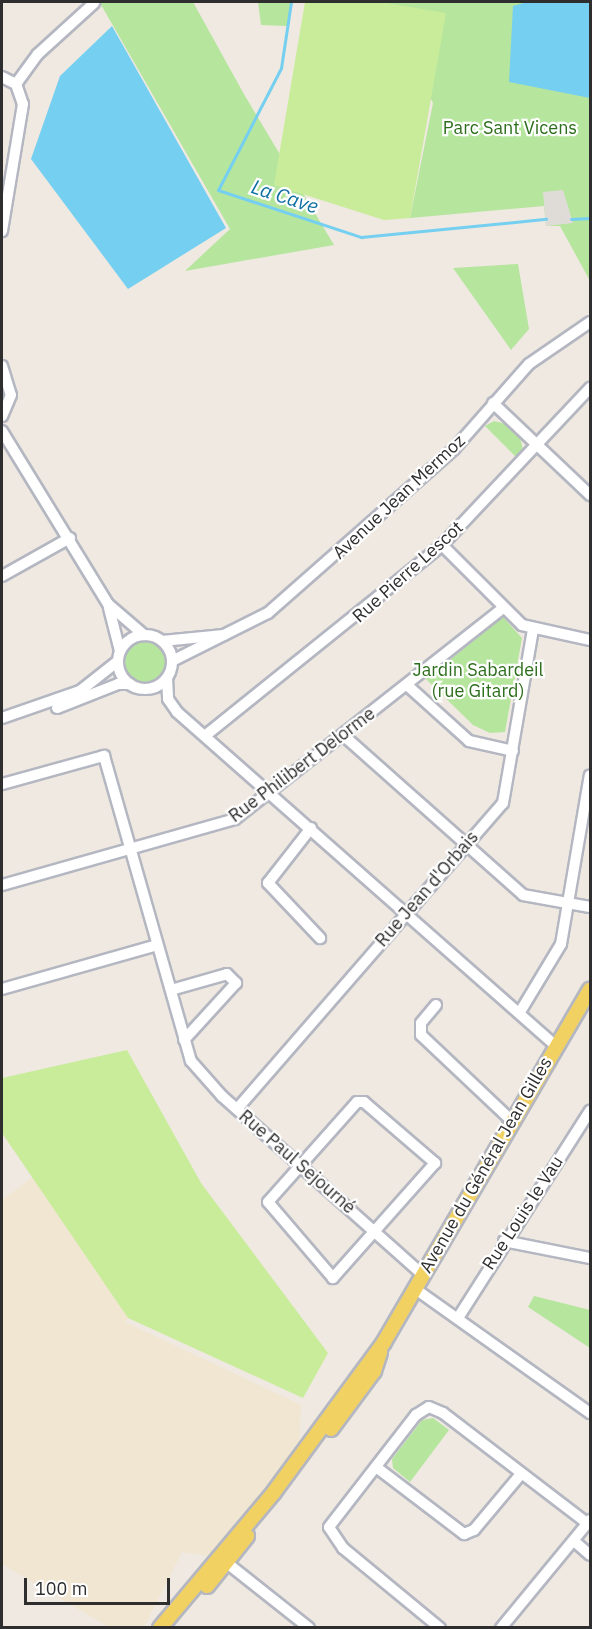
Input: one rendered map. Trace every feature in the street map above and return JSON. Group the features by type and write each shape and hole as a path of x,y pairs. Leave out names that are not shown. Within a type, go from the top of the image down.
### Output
{"main road":[{"name":"Avenue du Général Jean Gilles","path":"170,1628 224,1561 384,1342 591,990"},
{"name":"Avenue du Général Jean Gilles","path":"160,1628 224,1561"}],"street":[{"path":"16,84 38,54 94,3"},
{"path":"2,77 16,84 23,104 2,231"},
{"name":"Avenue Jean Mermoz","path":"172,661 268,613 384,514 494,403 529,364 591,322"},
{"path":"2,366 11,395 2,416"},
{"name":"Rue Pierre Lescot","path":"207,735 442,545 591,388"},
{"path":"494,403 591,495"},
{"path":"2,431 70,538 108,604 119,656 130,684"},
{"path":"2,576 70,538"},
{"path":"442,545 504,607 533,630 591,640"},
{"path":"108,604 144,635 162,641 172,661 167,678 168,699 556,1046"},
{"name":"Rue Philibert Delorme","path":"2,885 223,824 272,791 408,686 504,607"},
{"name":"Rue Jean d'Orbais","path":"237,1109 502,803 533,630"},
{"path":"36,710 94,684 119,656 144,635"},
{"name":"Avenue Jean Mermoz","path":"162,641 224,635"},
{"path":"2,718 130,684 146,689 167,678"},
{"path":"408,686 469,741 513,751"},
{"path":"343,735 523,895 591,907"},
{"name":"Rue Paul Sejourné","path":"2,784 104,756 184,1040 202,1076 422,1274"},
{"path":"520,1012 561,944 570,904 591,775"},
{"path":"311,828 267,883 320,938"},
{"path":"2,989 157,945"},
{"path":"171,990 226,974 236,983 184,1040"},
{"path":"436,1005 421,1023 421,1035 512,1121"},
{"path":"357,1102 364,1102 435,1163 375,1231 339,1276 327,1275 268,1202 357,1102"},
{"name":"Rue Louis le Vau","path":"458,1318 504,1241 591,1111"},
{"path":"504,1241 591,1258"},
{"path":"414,1288 591,1413"},
{"path":"440,1628 332,1538 332,1522 416,1415 429,1407 589,1522 501,1628"},
{"path":"376,1467 464,1534 474,1530 521,1474"},
{"path":"574,1541 591,1555"},
{"path":"224,1561 309,1628"}],"shaded area":[{"path":"563,190 573,223 546,226 543,192"},
{"path":"33,1177 128,1318 125,1322 301,1405 299,1455 207,1556 182,1552 144,1627 109,1627 2,1564 2,1200"}],"green space":[{"path":"193,2 245,96 334,245 185,271 230,229 100,3"},
{"path":"258,2 293,2 287,26 261,25"},
{"path":"305,2 380,2 446,13 410,218 384,220 274,185"},
{"name":"Parc Sant Vicens","path":"380,2 590,2 590,281 560,226 546,226 544,206 410,218 433,103"},
{"path":"518,264 529,329 511,350 453,268"},
{"path":"494,421 506,424 520,438 523,449 517,458 485,426"},
{"name":"Jardin Sabardeil (rue Gitard)","path":"503,617 522,638 505,732 490,733 473,725 426,679"},
{"path":"146,641 161,647 167,662 161,677 146,683 131,677 125,662 131,647"},
{"path":"127,1050 201,1183 328,1353 303,1398 128,1318 2,1133 2,1078"},
{"path":"534,1296 590,1310 590,1348 528,1307"},
{"path":"433,1418 449,1430 410,1482 393,1468 392,1459 422,1420"}],"water":[{"path":"527,2 590,2 590,98 509,82 513,6"},
{"path":"112,26 226,228 128,289 31,159 60,76"}],"waterway":[{"name":"La Cave","path":"291,2 281,68 218,190 361,237 546,219"},
{"name":"La Cave","path":"571,219 590,218"}]}
